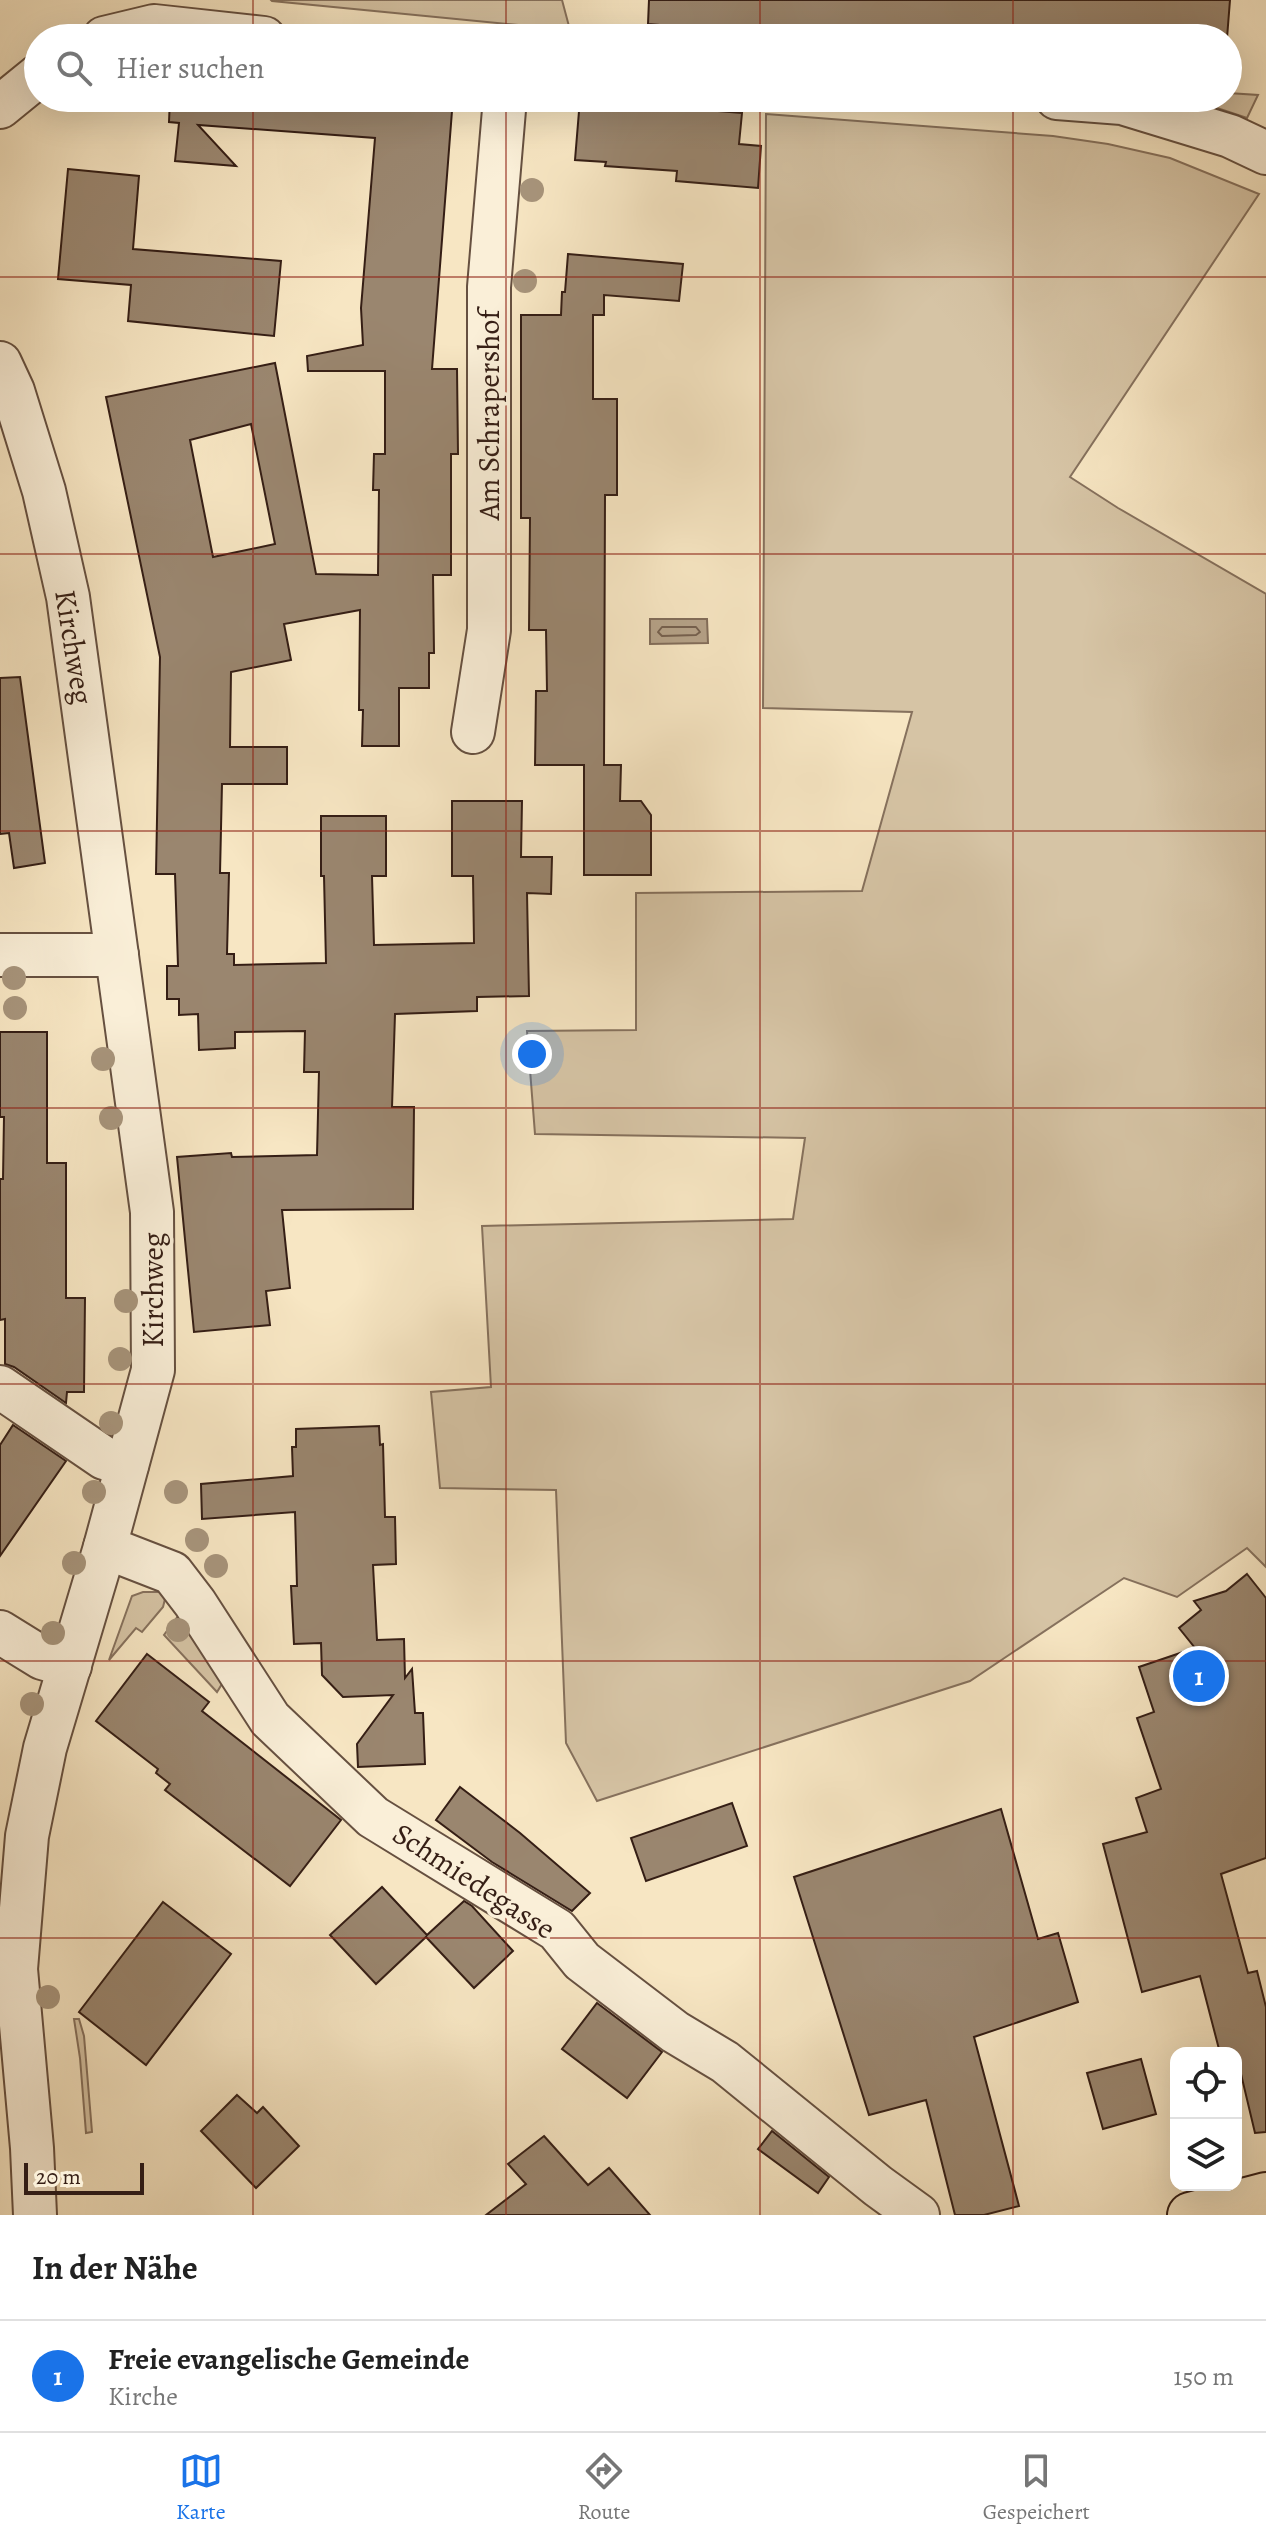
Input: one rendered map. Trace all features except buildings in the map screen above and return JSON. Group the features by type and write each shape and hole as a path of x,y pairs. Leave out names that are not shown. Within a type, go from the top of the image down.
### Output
{"main road":[{"path":"1190,2215 1266,2195"}],"street":[{"path":"167,24 217,16"},
{"path":"0,107 24,87"},
{"name":"Am Schrapershof","path":"473,732 489,630 489,287 504,112"},
{"path":"1151,112 1230,136 1266,153"},
{"name":"Kirchweg","path":"0,363 13,391 44,491 68,597 152,1212 153,1370 105,1547 45,1748 27,1836 16,1969 35,2215"},
{"path":"0,955 117,955"},
{"path":"0,1387 104,1458 127,1465"},
{"name":"Schmiedegasse","path":"105,1547 172,1573 270,1719 373,1817 557,1930 582,1961 675,2032 725,2062 918,2215"},
{"path":"0,1632 42,1658 70,1666"}],"shaded area":[{"path":"562,0 568,24 508,24 272,1"},
{"path":"1242,94 1258,95 1247,118 1229,112 1242,112"},
{"path":"766,114 1053,136 1108,144 1170,158 1259,194 1070,477 1266,594 1266,1567 1247,1548 1177,1597 1124,1578 970,1681 597,1801 566,1743 556,1490 440,1488 431,1392 491,1387 482,1226 793,1219 805,1138 535,1134 527,1031 636,1030 636,893 862,891 912,712 763,708"},
{"path":"143,1592 166,1595 163,1607 142,1632 136,1628 109,1660 132,1596"},
{"path":"184,1608 225,1679 217,1692 164,1635"},
{"path":"74,2019 79,2019 84,2036 92,2132 86,2133 80,2058"}],"water":[{"path":"650,619 707,619 708,643 650,644"}],"place":[{"name":"Freie evangelische Gemeinde","path":"1199,1676"}]}
